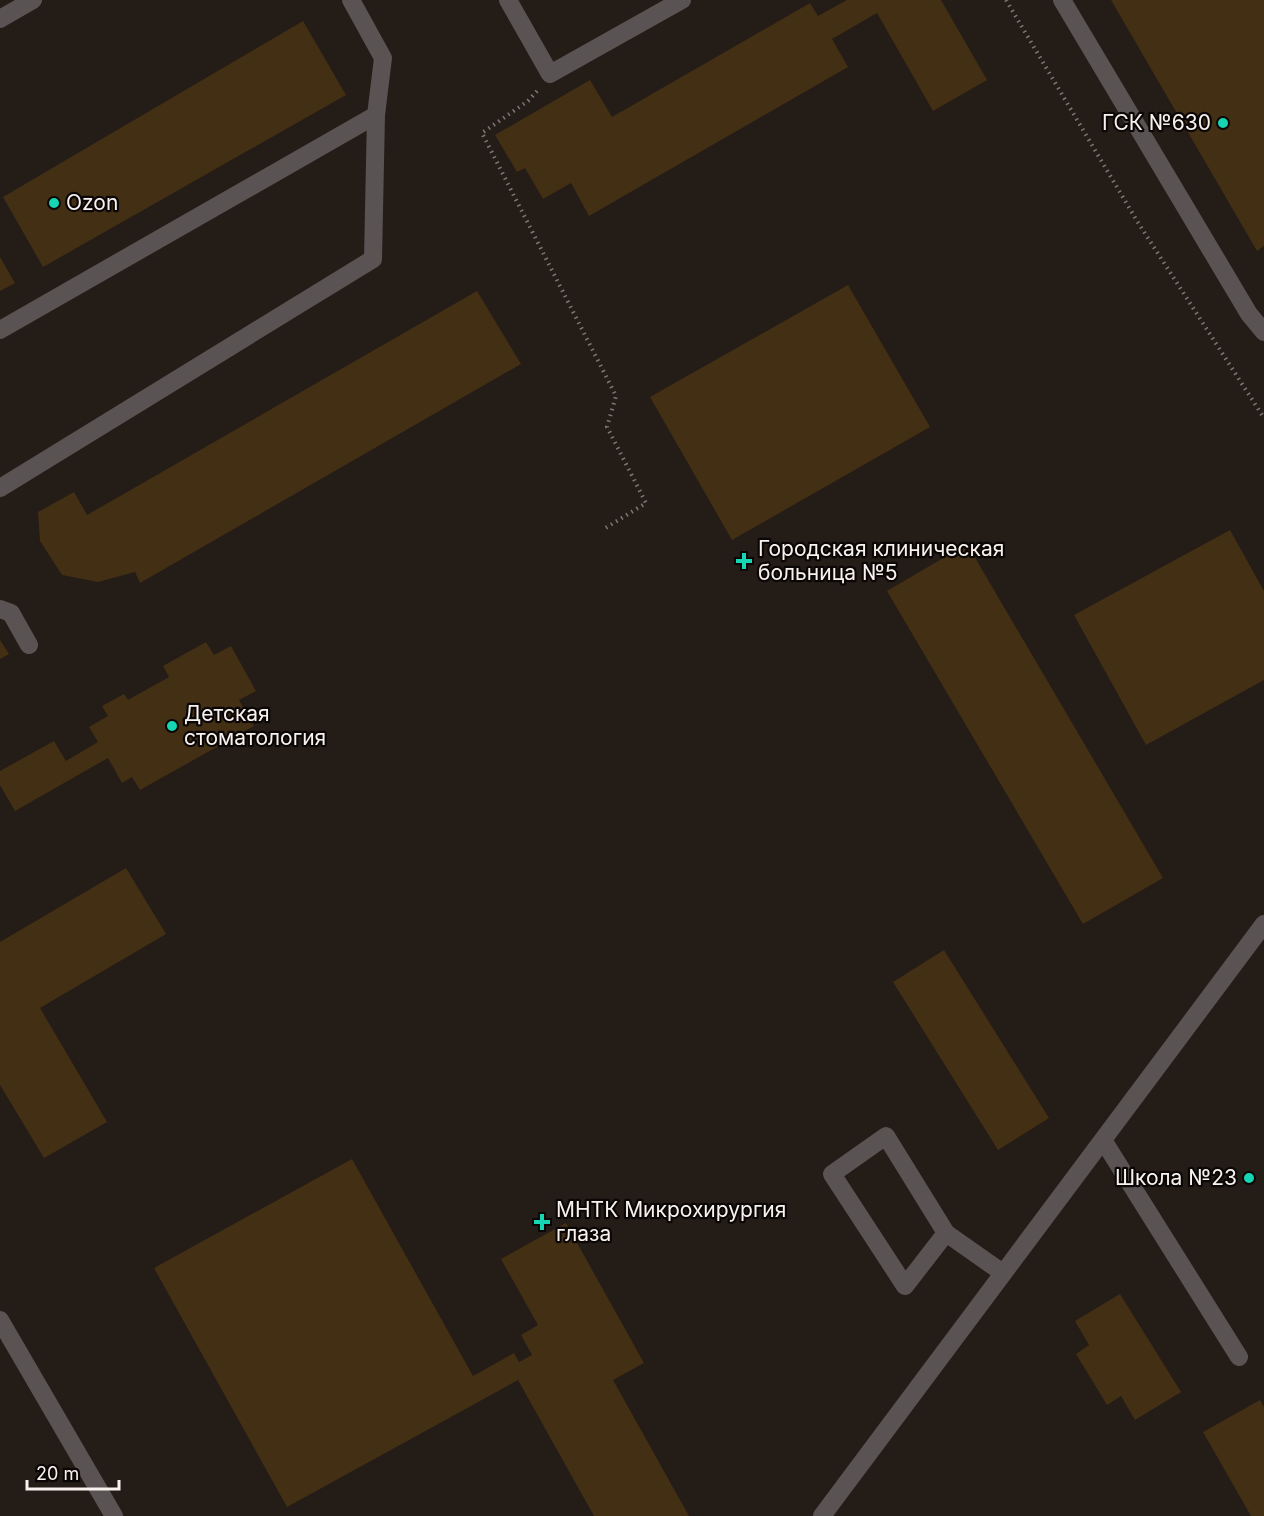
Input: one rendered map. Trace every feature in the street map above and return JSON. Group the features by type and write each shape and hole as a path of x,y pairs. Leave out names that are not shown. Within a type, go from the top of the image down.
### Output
{"street":[{"path":"0,19 33,0"},
{"path":"0,488 373,259 376,115 383,58 351,0"},
{"path":"508,0 550,74 682,0"},
{"path":"1062,0 1249,314 1264,332"},
{"path":"0,330 376,115"},
{"path":"0,609 11,613 29,645"},
{"path":"822,1516 1264,924"},
{"path":"946,1233 905,1286 832,1174 886,1136 946,1233 1003,1273"},
{"path":"1103,1140 1239,1357"},
{"path":"0,1320 114,1516"}],"path":[{"path":"1006,0 1137,221 1264,417"},
{"path":"550,74 528,101 482,133 616,396 607,427 646,503 604,529"}],"building":[{"path":"847,0 941,0 987,80 933,111 877,13 832,39 848,67 589,216 571,183 543,199 525,168 517,172 495,135 590,80 612,117 810,3 818,16"},
{"name":"ГСК №630","path":"1111,0 1264,0 1264,246 1257,251"},
{"path":"303,21 346,95 43,267 3,197"},
{"path":"0,257 15,283 0,291"},
{"path":"848,285 930,427 732,540 650,397"},
{"path":"477,291 521,364 140,583 135,572 98,582 62,575 40,541 38,512 74,492 87,515"},
{"path":"1230,530 1264,591 1264,680 1146,745 1074,615"},
{"path":"967,544 1163,878 1083,924 887,591"},
{"path":"0,640 9,654 0,659"},
{"name":"Детская стоматология","path":"206,642 214,655 231,646 256,691 239,700 254,726 140,790 132,777 122,783 108,758 15,811 0,785 0,771 54,741 66,761 98,742 89,727 108,716 102,706 124,694 128,700 169,677 163,666"},
{"path":"126,868 166,934 40,1008 107,1122 44,1158 0,1085 0,942"},
{"path":"944,950 1049,1118 998,1150 893,982"},
{"path":"352,1159 473,1376 514,1353 519,1362 532,1355 521,1335 538,1325 501,1259 566,1223 644,1363 613,1380 689,1516 594,1516 518,1380 287,1507 154,1268"},
{"path":"1120,1294 1181,1392 1135,1420 1121,1396 1107,1405 1076,1354 1089,1345 1075,1321"},
{"path":"1260,1400 1264,1407 1264,1516 1251,1516 1203,1432"}],"place":[{"name":"ГСК №630","path":"1223,123"},
{"name":"Ozon","path":"54,203"},
{"name":"Городская клиническая больница №5","path":"744,561"},
{"name":"Детская стоматология","path":"172,726"},
{"name":"Школа №23","path":"1249,1178"},
{"name":"МНТК Микрохирургия глаза","path":"542,1222"}]}
